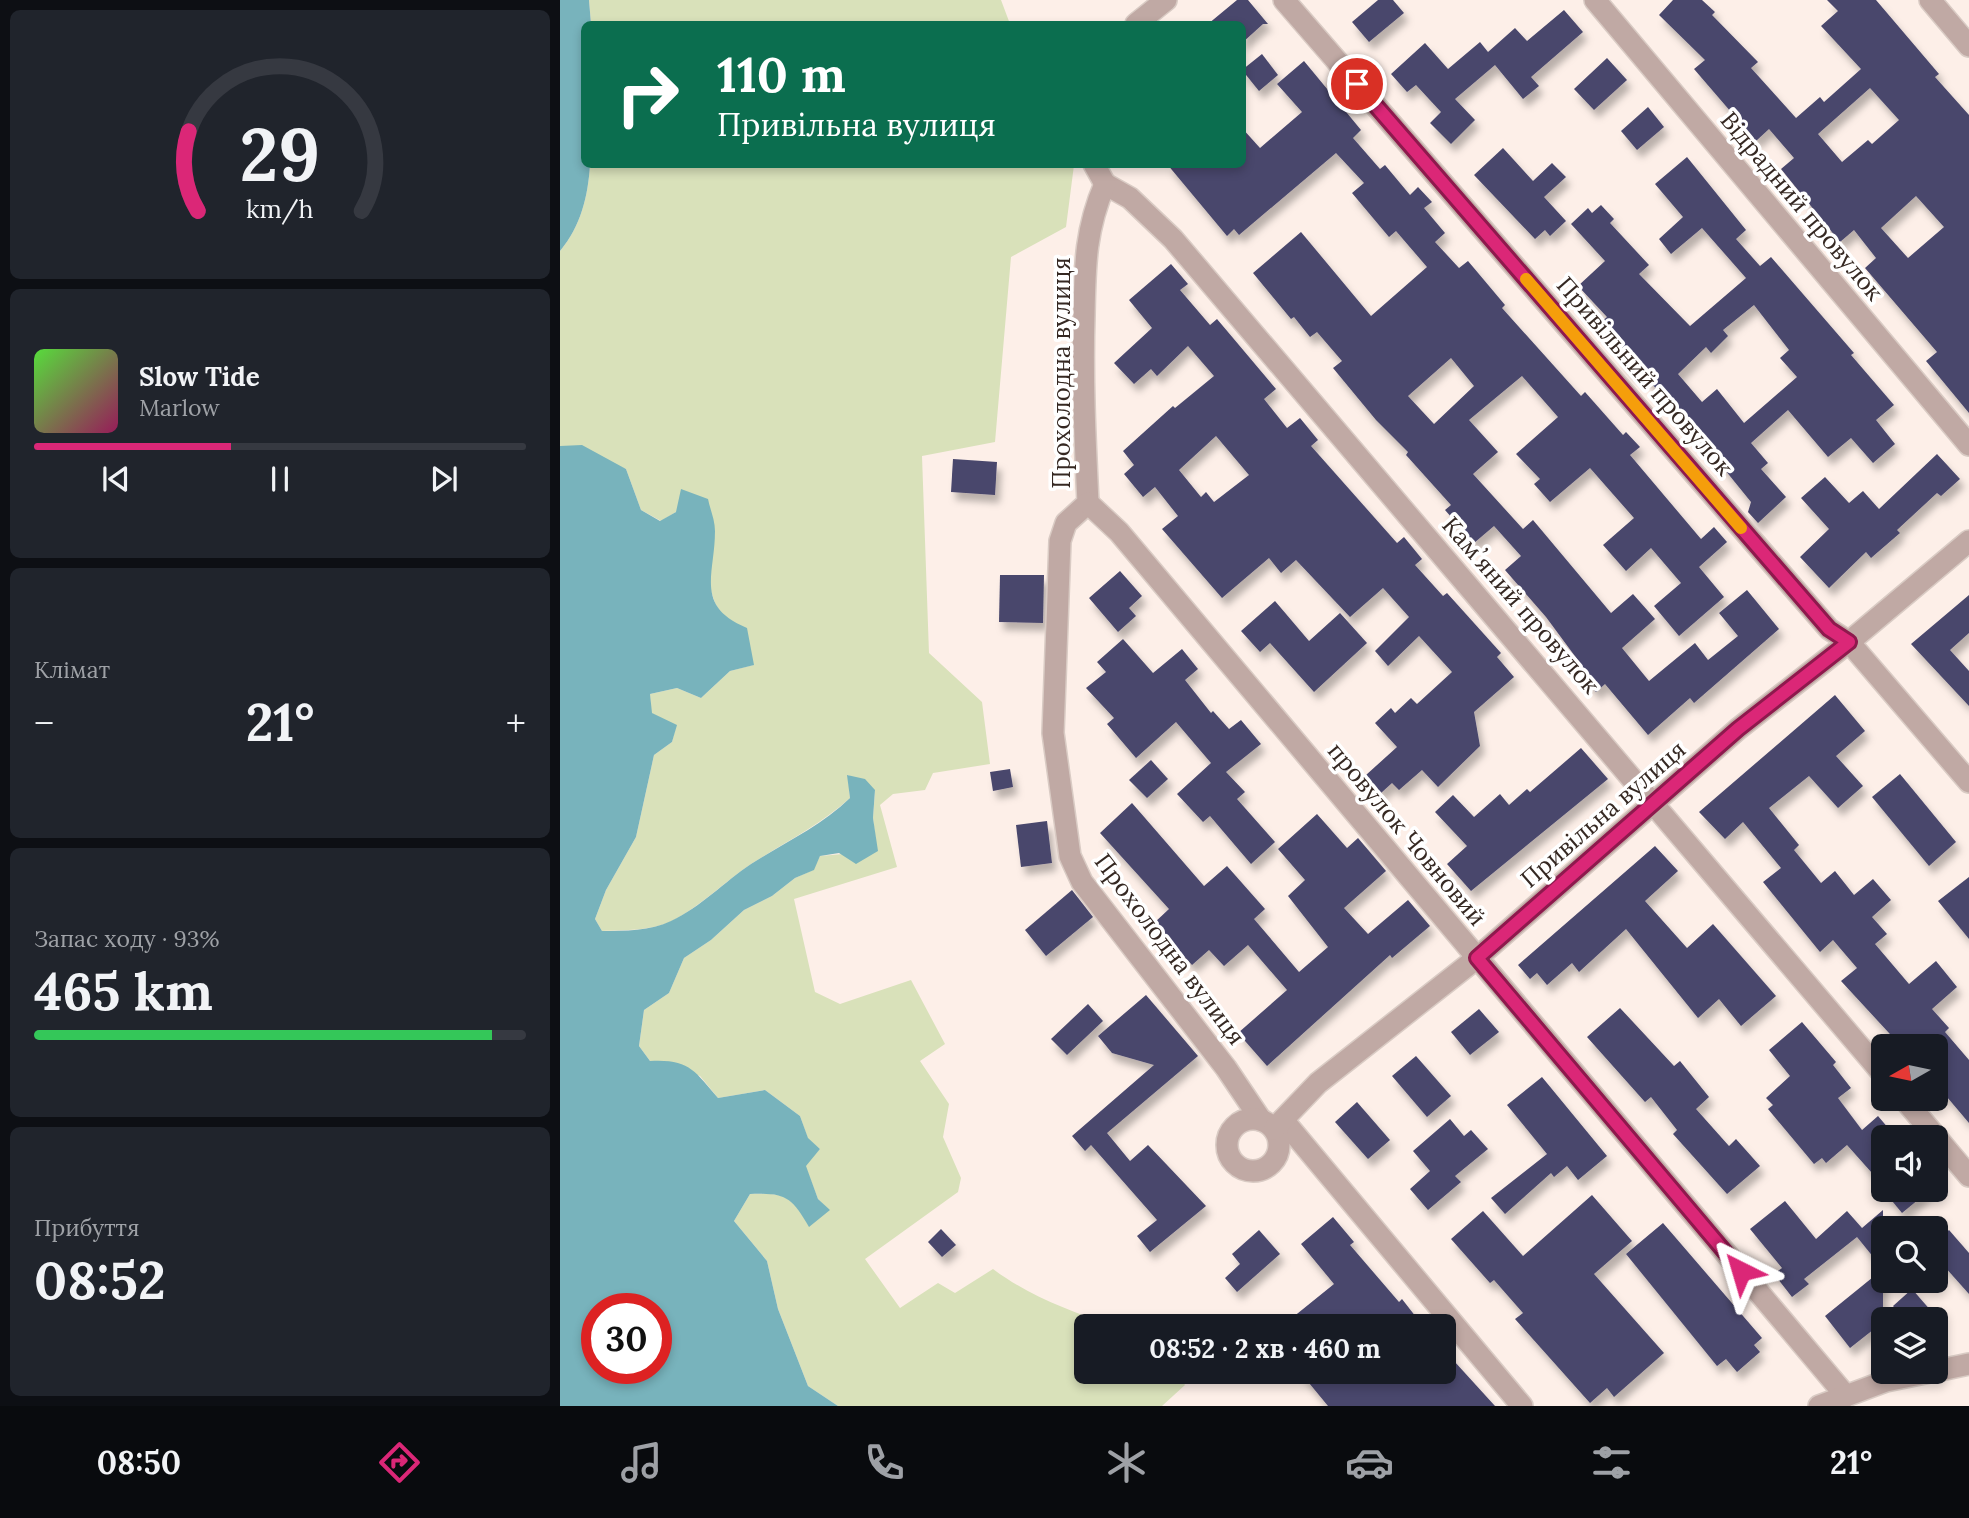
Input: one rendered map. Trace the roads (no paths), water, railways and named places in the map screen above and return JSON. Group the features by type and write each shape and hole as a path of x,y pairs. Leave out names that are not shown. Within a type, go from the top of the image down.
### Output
{"street":[{"path":"1140,21 1166,0"},
{"name":"Привільний провулок","path":"1284,0 1829,629 1849,642 1969,782"},
{"name":"Відрадний провулок","path":"1595,0 1969,445"},
{"path":"1930,0 1969,46"},
{"path":"1096,168 1105,184"},
{"name":"Прохолодна вулиця","path":"1105,184 1092,213 1086,239 1082,387 1088,503 1066,523 1060,541 1053,733 1070,856 1082,883 1226,1068 1522,1406"},
{"name":"Камʼяний провулок","path":"1105,184 1130,198 1173,239 1871,1059"},
{"name":"провулок Човновий","path":"1088,503 1119,532 1846,1396"},
{"name":"Привільна вулиця","path":"1273,1123 1318,1083 1477,958 1738,729 1849,642 1969,541"},
{"path":"1914,1111 1969,1176"},
{"path":"1948,1368 1969,1364"},
{"path":"1819,1406 1878,1384"}],"water":[{"path":"560,0 589,0 591,21 581,21 581,168 590,168 589,177 578,221 560,251"},
{"path":"582,445 626,469 641,510 660,521 676,512 681,489 708,499 715,527 711,575 714,599 720,610 730,619 747,628 754,665 730,671 701,698 677,688 650,694 652,713 677,725 672,742 654,755 636,837 606,890 595,919 602,931 655,927 692,909 751,864 815,826 839,808 850,798 847,775 865,779 875,790 873,818 878,851 856,864 839,853 820,856 814,870 795,878 772,896 744,910 711,940 684,958 669,993 644,1010 639,1046 650,1061 674,1062 690,1068 718,1098 765,1090 800,1116 808,1138 820,1149 806,1166 818,1199 830,1210 809,1227 786,1198 771,1194 750,1194 734,1221 767,1261 778,1309 808,1386 838,1406 560,1406 560,446"}]}
